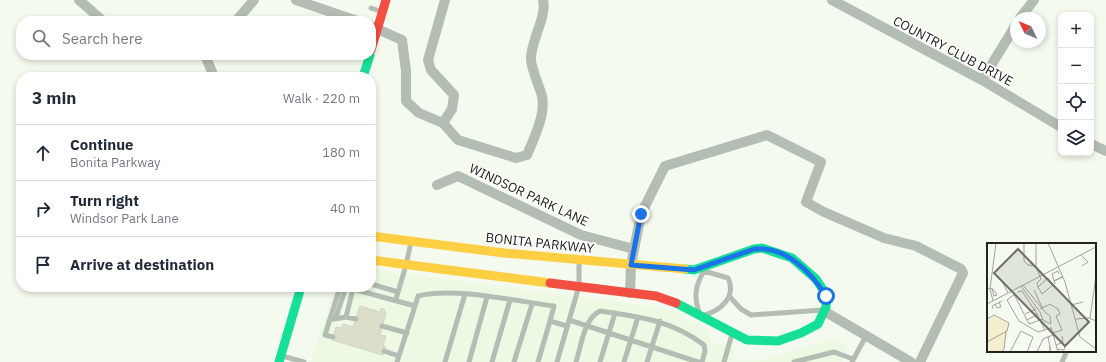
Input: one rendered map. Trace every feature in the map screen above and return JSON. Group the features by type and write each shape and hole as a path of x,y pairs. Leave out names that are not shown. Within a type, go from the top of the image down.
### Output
{"street":[{"path":"79,0 97,16"},
{"path":"240,16 254,0"},
{"path":"296,0 342,16"},
{"path":"376,24 383,12 386,0"},
{"path":"443,123 452,109 454,95 431,70 428,60 444,0"},
{"path":"376,28 402,40 406,71 406,101 419,113 443,123 458,140 516,158 527,155 539,122 542,98 531,58 538,27 545,8 543,0"},
{"name":"COUNTRY CLUB DRIVE","path":"834,0 982,80 1058,125"},
{"path":"1025,12 1034,0"},
{"path":"982,80 1010,35"},
{"path":"207,60 212,72"},
{"path":"365,72 368,60"},
{"path":"630,293 631,265 641,214 665,166 767,135 821,162 806,202 824,212 884,238 916,246 961,269 963,273 920,362"},
{"path":"1094,145 1106,151"},
{"name":"WINDSOR PARK LANE","path":"436,185 458,176 581,235 634,249"},
{"name":"BONITA PARKWAY","path":"376,237 579,260 694,270 705,269 754,249 762,248 792,258 816,279 826,296 824,311"},
{"path":"376,261 656,296 682,306 747,340 778,341 801,333 818,324 824,311 911,362"},
{"path":"280,359 300,292"}],"lane":[{"path":"371,8 383,12"},
{"path":"396,299 411,241"},
{"path":"556,362 579,286 579,260"},
{"path":"705,269 728,278 731,284 729,296 720,308 700,316 696,303 695,292 705,269"},
{"path":"376,285 398,292"},
{"path":"333,337 325,335 338,292"},
{"path":"334,319 344,292"},
{"path":"346,316 352,292"},
{"path":"366,292 396,299 415,306"},
{"path":"397,362 418,296 430,293 465,294 554,306 538,362"},
{"path":"445,362 465,294"},
{"path":"729,296 741,309 751,315 824,311"},
{"path":"468,362 487,297"},
{"path":"492,362 510,300"},
{"path":"514,362 532,304"},
{"path":"576,362 587,326 593,314 600,311 660,321 696,339 704,345 705,352 702,362"},
{"path":"600,362 616,313"},
{"path":"329,321 346,316 356,319"},
{"path":"624,362 638,317"},
{"path":"550,321 587,326 698,362"},
{"path":"647,362 660,321"},
{"path":"382,326 407,333"},
{"path":"724,362 733,333"},
{"path":"794,362 834,352 852,360 866,336"},
{"path":"384,351 399,356"},
{"path":"1062,362 1067,352"},
{"path":"280,359 304,362"}],"shaded area":[{"path":"376,270 669,309 707,330 710,341 735,349 733,361 758,361 833,339 849,347 842,362 311,362 332,292 376,292"}],"building":[{"path":"360,306 380,312 381,308 385,310 384,312 386,313 380,335 386,336 383,346 386,347 383,355 332,340 336,327 341,328 343,324 353,327"}],"traffic: fast":[{"path":"365,72 368,60"},
{"path":"676,303 747,340 778,341 801,333 818,324 826,307 827,296 816,279 792,258 762,248 754,249 694,270 685,269"},
{"path":"279,362 300,292"}],"traffic: slow":[{"path":"376,237 504,253 685,269"},
{"path":"376,261 550,283"}],"traffic: jam":[{"path":"376,33 386,0"},
{"path":"550,283 656,296 676,303"}],"route":[{"path":"641,214 631,265 694,270 754,249 762,248 792,258 816,279 826,296"}]}
